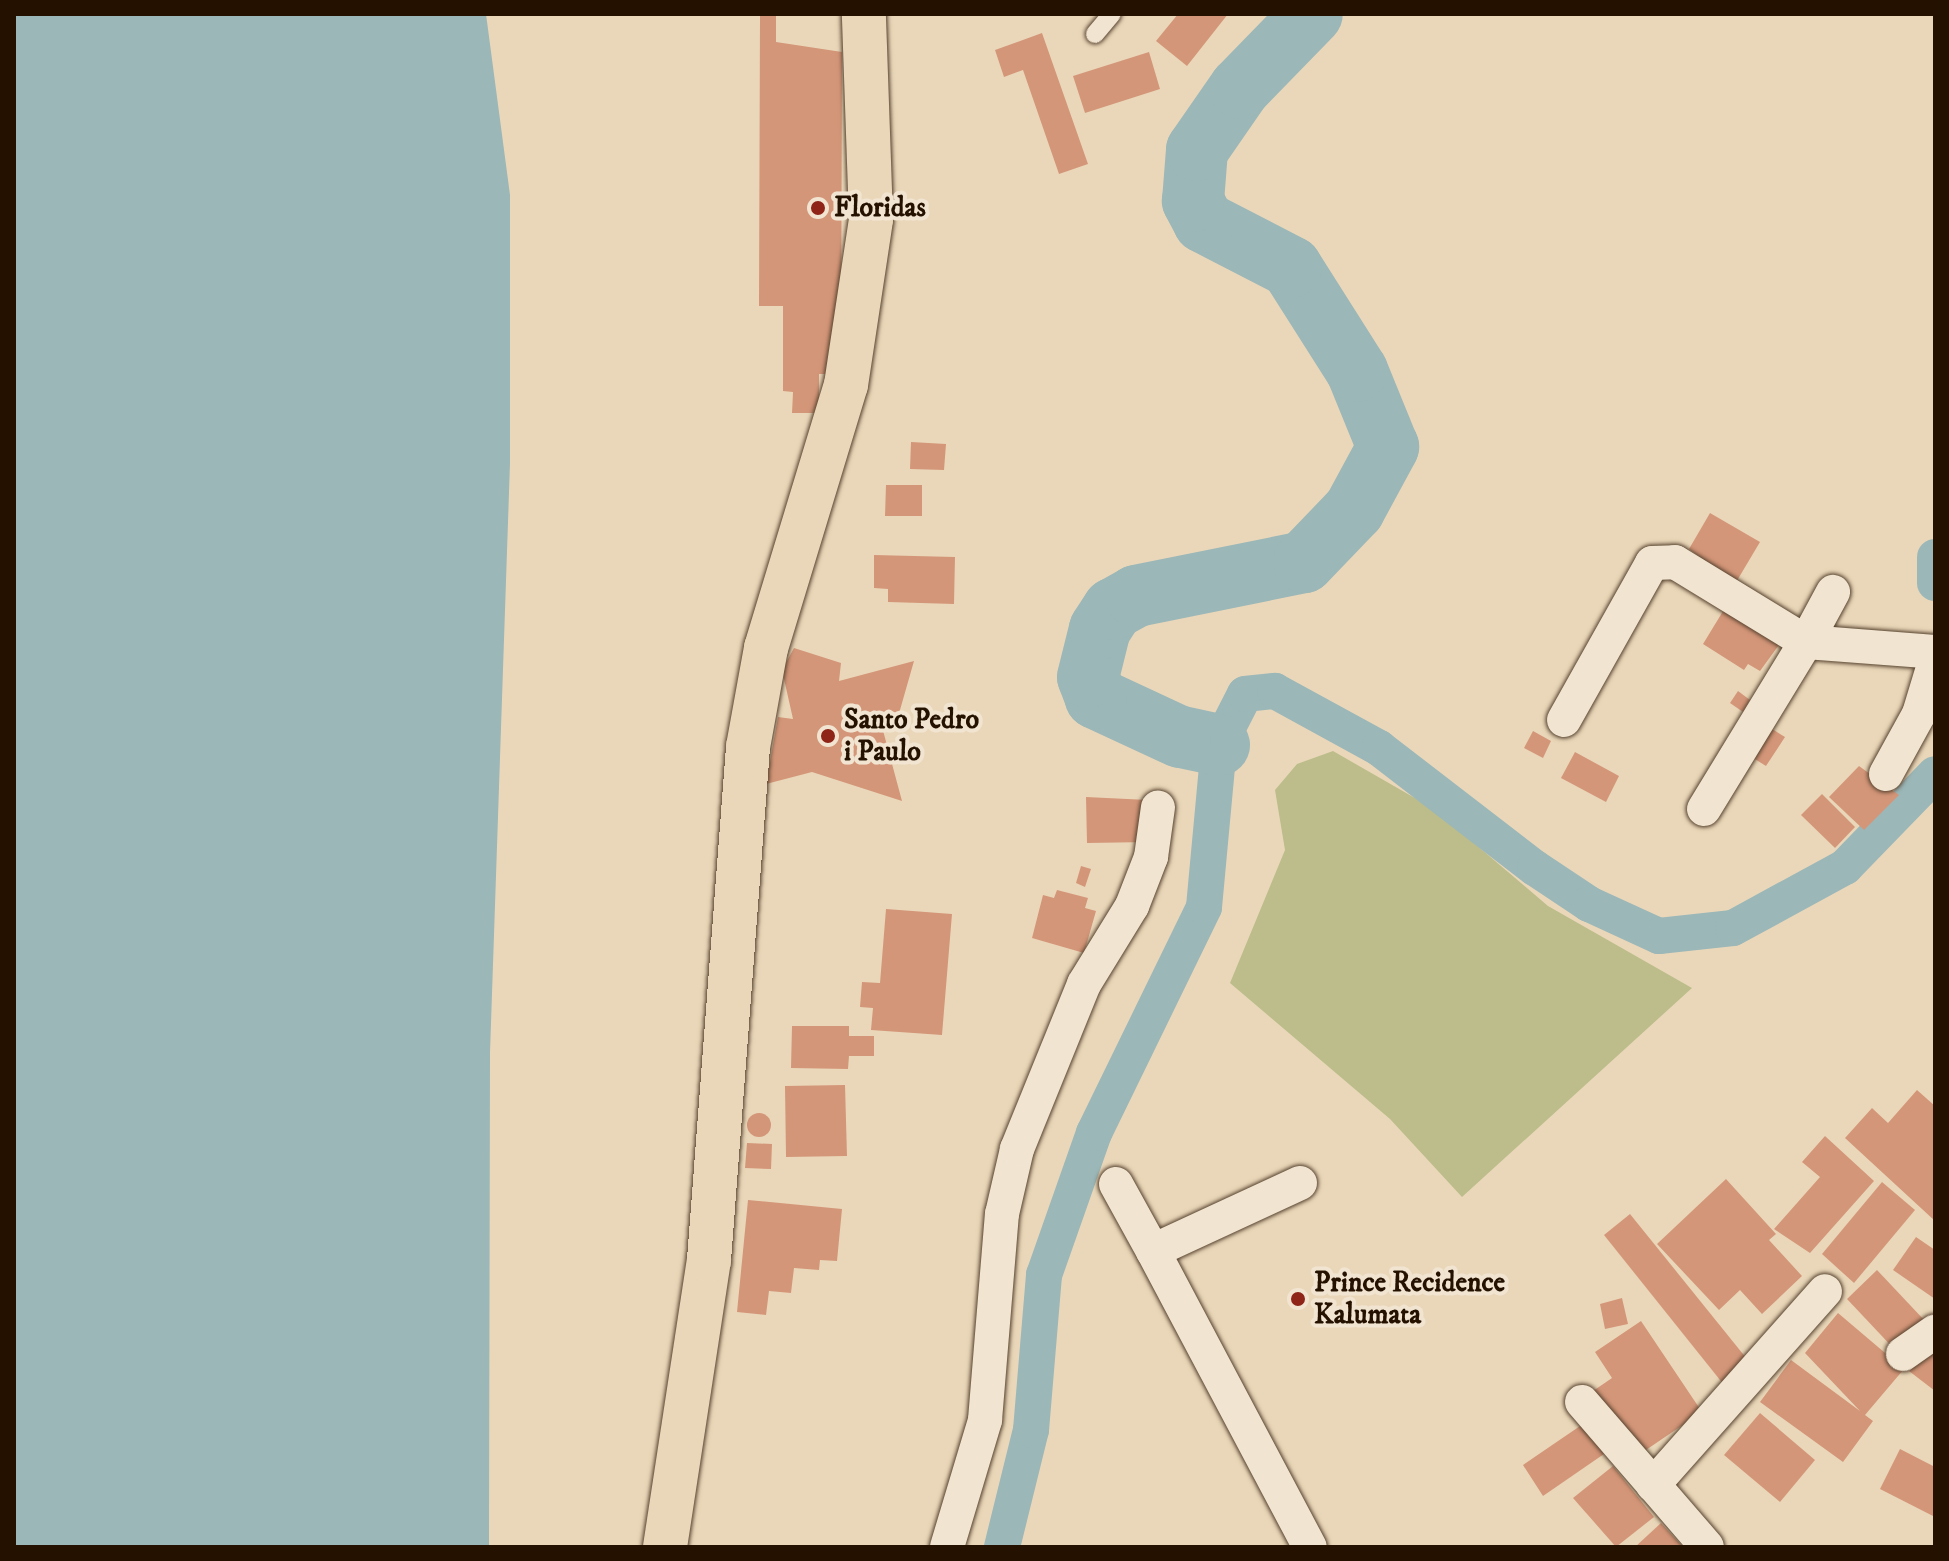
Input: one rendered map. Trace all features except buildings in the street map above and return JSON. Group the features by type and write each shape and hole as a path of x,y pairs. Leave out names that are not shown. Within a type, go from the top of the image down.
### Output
{"highway":[{"path":"665,1547 709,1260 748,747 766,648 846,385 871,219 864,14"}],"street":[{"path":"1564,720 1652,563 1663,558 1806,642 1935,652"},
{"path":"1704,809 1833,592"},
{"path":"1886,774 1919,714 1935,661"},
{"path":"947,1547 985,1420 1000,1229 1017,1149 1084,984 1132,906 1151,857 1158,807"},
{"path":"1153,1251 1300,1183"},
{"path":"1116,1184 1310,1547"},
{"path":"1653,1485 1825,1291"},
{"path":"1903,1354 1935,1332"},
{"path":"1582,1402 1707,1547"}],"lane":[{"path":"1095,34 1112,14"}],"green space":[{"path":"1333,751 1434,809 1548,906 1692,988 1462,1197 1390,1119 1230,983 1285,850 1275,790 1297,764"}],"water":[{"path":"14,14 486,14 510,195 510,463 490,1053 489,1547 14,1547"}],"waterway":[{"path":"1219,745 1180,737 1096,698 1088,677 1100,629 1113,609 1136,596 1304,562 1354,510 1388,447 1357,371 1291,267 1204,222 1193,201 1197,150 1240,88 1312,14"},
{"path":"1935,557 1935,583"},
{"path":"1002,1547 1031,1430 1044,1275 1094,1133 1204,907 1219,745 1245,694 1275,691 1379,748 1535,868 1589,904 1659,936 1733,928 1845,867 1935,774"}],"place":[{"name":"Floridas","path":"818,208"},
{"name":"Santo Pedro i Paulo","path":"828,736"},
{"name":"Prince Recidence Kalumata","path":"1298,1299"}]}
